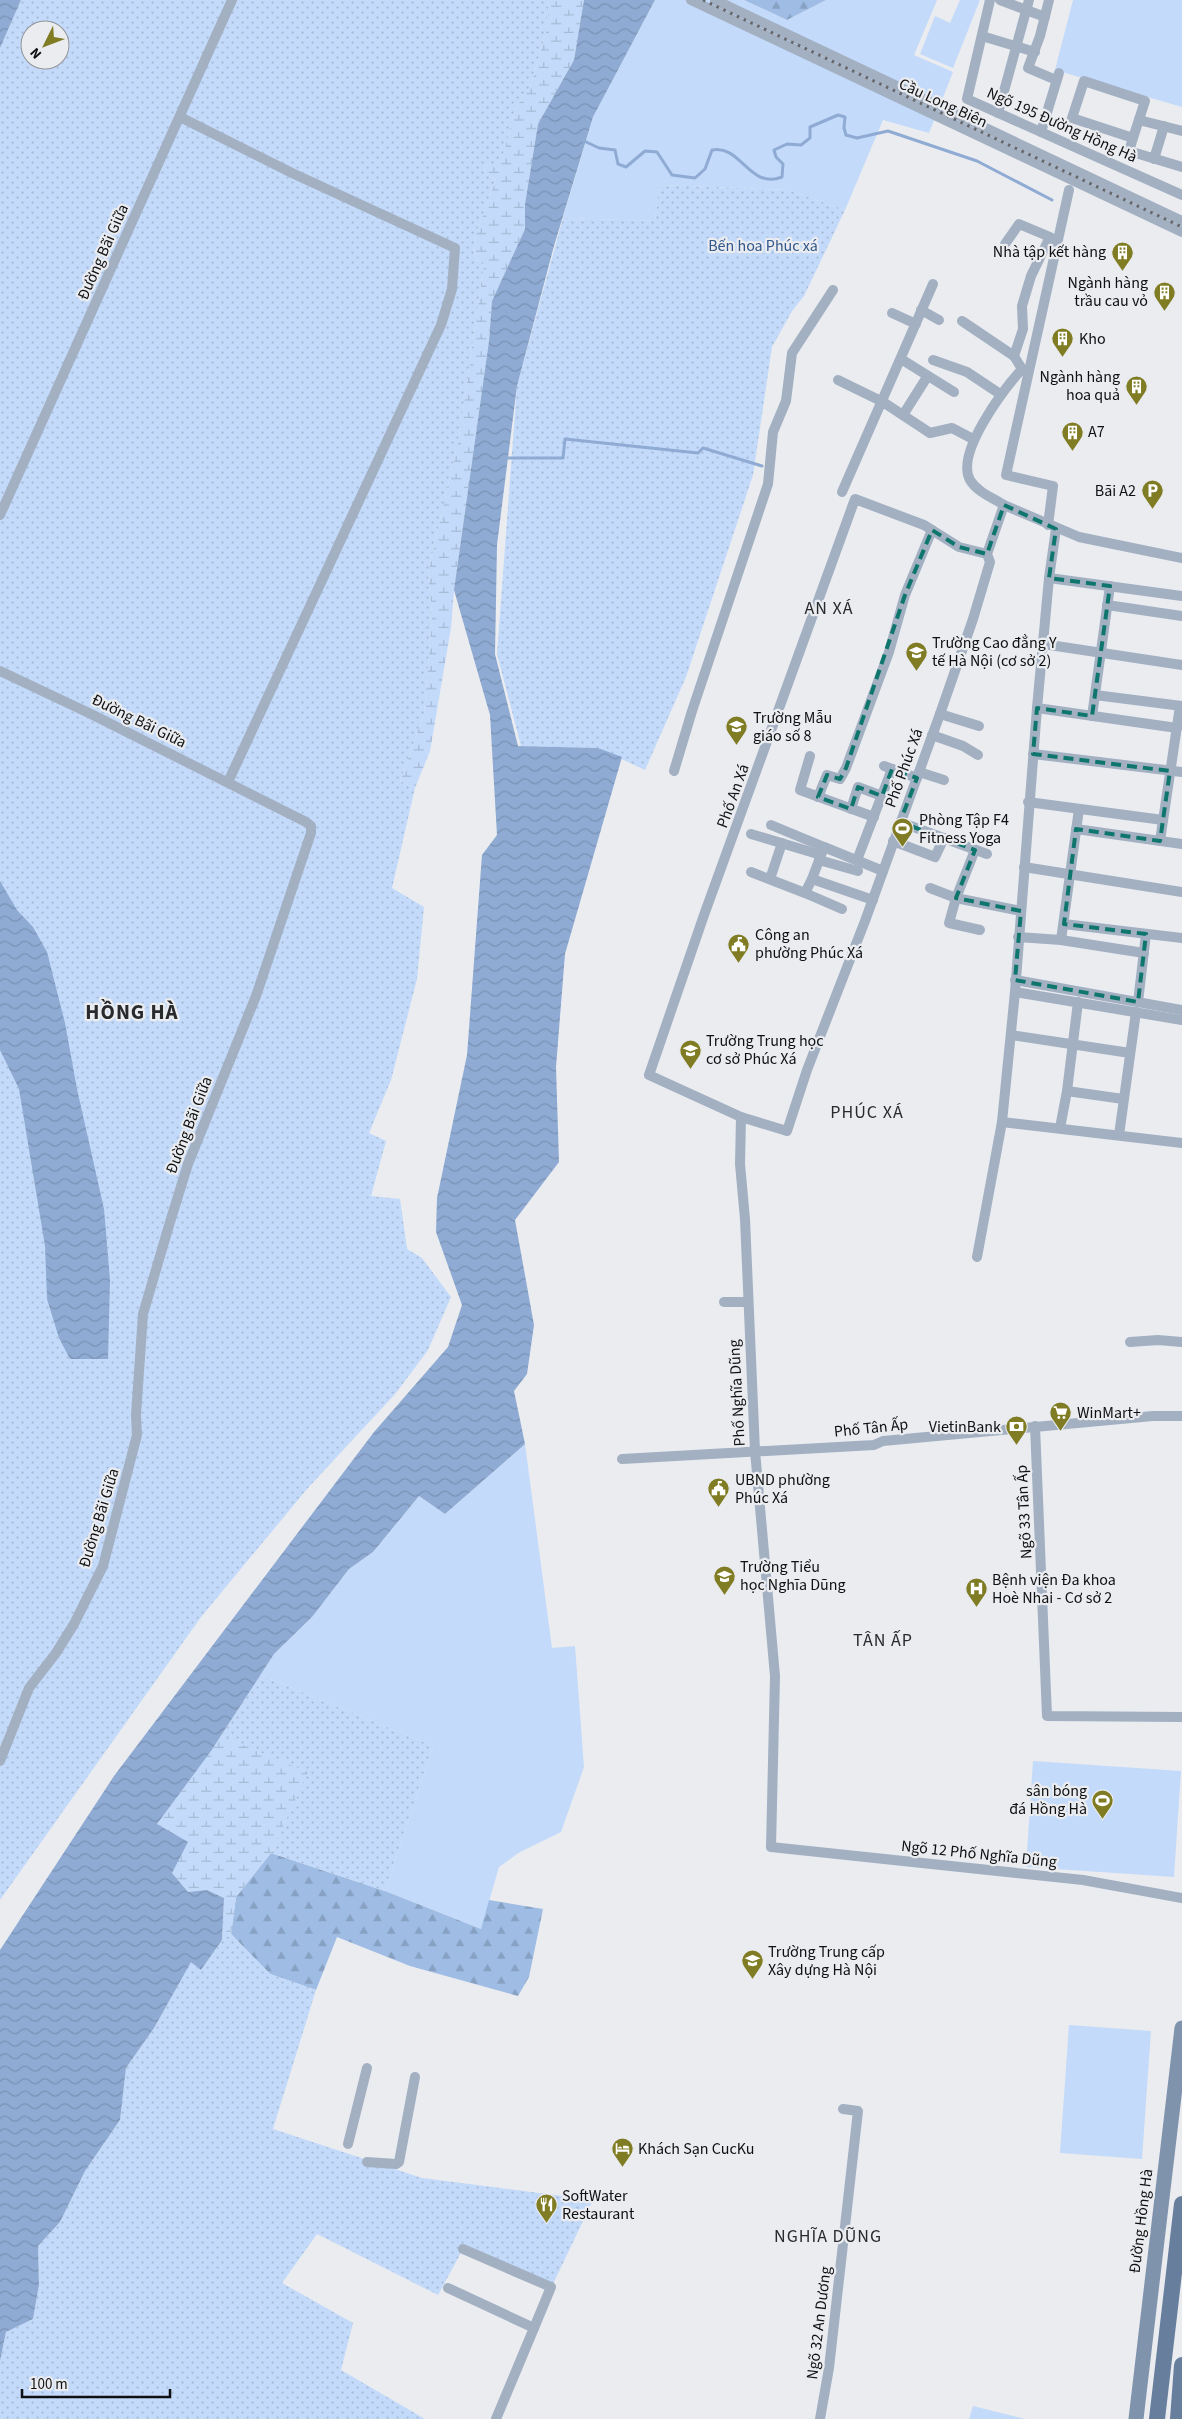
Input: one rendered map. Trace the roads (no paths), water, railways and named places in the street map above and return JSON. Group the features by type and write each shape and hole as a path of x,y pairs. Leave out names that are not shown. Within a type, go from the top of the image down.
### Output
{"main road":[{"path":"1157,2419 1182,2204"},
{"path":"1178,2251 1182,2271"},
{"path":"1178,2419 1182,2365"}],"street":[{"name":"Đường Bãi Giữa","path":"0,515 232,0"},
{"name":"Cầu Long Biên","path":"691,0 1182,232"},
{"name":"Cầu Long Biên","path":"715,0 1182,221"},
{"name":"Ngõ 195 Đường Hồng Hà","path":"990,0 967,99 1182,195"},
{"path":"1000,0 1028,5 1045,17"},
{"path":"1040,132 1058,77 1028,68 1035,52 1049,0"},
{"path":"998,113 1028,5"},
{"path":"982,36 1035,52"},
{"path":"1134,138 1072,118 1084,81 1145,101 1134,138 1129,151 1182,167"},
{"path":"180,117 455,248 452,289 441,324 228,782"},
{"path":"1139,120 1182,131"},
{"path":"1154,159 1164,126"},
{"path":"977,1257 1002,1122 1011,1035 1028,802 1052,527 1053,486 1006,475 1069,190"},
{"path":"1006,244 1018,224 1050,237 1031,276 1022,306 1023,330 1014,356"},
{"path":"842,492 932,284"},
{"path":"674,771 692,711 768,484 773,432 786,401 792,353 833,290"},
{"path":"921,310 939,320"},
{"path":"892,313 916,324"},
{"path":"962,321 1014,356 1022,369 1000,394 973,439 968,460 969,479 977,488 1004,505 1079,537 1182,558"},
{"path":"901,359 926,377 954,392"},
{"path":"933,360 966,372 1000,394"},
{"path":"903,415 926,377"},
{"path":"838,380 882,402 930,433 952,428 973,439"},
{"name":"Phố An Xá","path":"741,1118 649,1075 704,916 855,499 924,524 932,530"},
{"name":"Phố Phúc Xá","path":"741,1118 788,1131 807,1070 884,871 940,714 973,618 990,562 987,554 1004,505"},
{"path":"818,797 827,775 840,779 846,768 888,652 905,595 932,530 959,547 987,554"},
{"path":"1049,578 1182,596"},
{"path":"1092,716 1110,586"},
{"path":"1107,605 1182,616 1182,612"},
{"path":"1043,644 1182,665"},
{"name":"Đường Bãi Giữa","path":"0,671 228,782 311,826 311,833 256,996 188,1164 144,1314 136,1415 137,1435 103,1566 74,1624 56,1654 28,1688 0,1761"},
{"path":"1095,695 1181,706 1160,841"},
{"path":"1037,708 1177,728"},
{"path":"940,714 979,726"},
{"path":"932,735 963,746 978,755"},
{"path":"1033,754 1182,772"},
{"path":"810,756 800,790 874,817"},
{"path":"857,860 882,796 888,767 944,780"},
{"path":"851,808 858,787 882,796"},
{"path":"1028,802 1163,820"},
{"path":"1061,940 1079,809"},
{"path":"900,822 987,854"},
{"path":"771,825 821,854 858,871"},
{"path":"1076,829 1182,844"},
{"path":"751,834 821,854 857,860 884,871"},
{"path":"893,842 935,857 944,838"},
{"path":"770,879 782,843"},
{"path":"975,850 956,898 949,923 980,930"},
{"path":"805,893 821,854"},
{"path":"1024,867 1182,892"},
{"path":"751,872 842,909"},
{"path":"812,879 873,900"},
{"path":"930,888 956,898 1020,911"},
{"path":"1064,924 1182,938"},
{"path":"1119,1135 1146,934"},
{"path":"1018,937 1061,940 1144,953"},
{"path":"1015,980 1137,1007 1182,1020"},
{"path":"1015,992 1078,1002 1182,1010"},
{"path":"1060,1128 1067,1091 1078,1002"},
{"path":"1011,1035 1130,1053"},
{"path":"1067,1091 1124,1099"},
{"name":"Phố Nghĩa Dũng","path":"741,1118 740,1164 755,1451 774,1676 771,1847"},
{"path":"1002,1122 1182,1143"},
{"path":"724,1302 748,1302"},
{"path":"1130,1342 1158,1340 1182,1342"},
{"name":"Phố Tân Ấp","path":"622,1459 874,1445 883,1441 1035,1426 1153,1416 1182,1416"},
{"name":"Ngõ 33 Tân Ấp","path":"1035,1426 1047,1716 1182,1717"},
{"name":"Ngõ 12 Phố Nghĩa Dũng","path":"771,1847 1083,1880 1182,1898"},
{"name":"Đường Hồng Hà","path":"1136,2419 1182,2028"},
{"path":"348,2144 367,2068"},
{"path":"368,2162 396,2164 399,2162 415,2077"},
{"name":"Ngõ 32 An Dương","path":"820,2419 828,2375 858,2111 843,2109"},
{"path":"462,2249 551,2287 496,2419"},
{"path":"448,2288 534,2328"}],"water":[{"path":"0,0 21,0 0,48"},
{"path":"584,0 655,0 593,117 554,246 517,386 497,545 495,654 518,746 598,748 622,757 565,954 556,1067 559,1162 515,1220 534,1325 527,1374 514,1391 525,1444 445,1514 419,1496 373,1552 349,1569 312,1617 274,1654 211,1751 157,1824 188,1842 172,1873 188,1892 207,1890 224,1898 222,1940 201,1970 191,1962 154,2028 126,2068 120,2120 85,2171 60,2222 38,2246 39,2285 33,2319 6,2332 0,2361 0,1950 114,1776 374,1432 448,1347 462,1305 436,1232 437,1198 467,1055 482,855 497,835 490,715 454,590 489,341 492,301 525,229 525,204 538,124 574,60"},
{"path":"0,881 17,910 33,927 47,952 65,1023 77,1089 104,1209 110,1280 108,1359 70,1359 59,1338 47,1299 45,1246 19,1089 0,1050"}],"waterway":[{"path":"582,140 599,148 615,150 618,164 626,167 645,151 657,152 672,175 695,178 705,169 712,150 722,150 738,159 753,173 771,179 782,177 783,164 776,157 774,150 787,144 801,145 810,138 810,127 838,115 845,117 844,128 846,135 857,138 888,131 977,161 1052,200"},
{"path":"504,458 563,458 565,439 698,453 703,448 762,466"}],"railway":[{"path":"703,0 1182,227"}],"place":[{"name":"Nhà tập kết hàng","path":"1122,271"},
{"name":"Ngành hàng trầu cau vỏ","path":"1164,311"},
{"name":"Kho","path":"1063,358"},
{"name":"Ngành hàng hoa quả","path":"1136,405"},
{"name":"A7","path":"1072,451"},
{"name":"Bãi A2","path":"1152,510"},
{"name":"Trường Cao đẳng Y tế Hà Nội (cơ sở 2)","path":"916,671"},
{"name":"Trường Mẫu giáo số 8","path":"737,746"},
{"name":"Phòng Tập F4 Fitness Yoga","path":"903,848"},
{"name":"Công an phường Phúc Xá","path":"739,963"},
{"name":"Trường Trung học cơ sở Phúc Xá","path":"690,1069"},
{"name":"WinMart+","path":"1061,1432"},
{"name":"VietinBank","path":"1017,1446"},
{"name":"UBND phường Phúc Xá","path":"719,1508"},
{"name":"Trường Tiểu học Nghĩa Dũng","path":"724,1595"},
{"name":"Bệnh viện Đa khoa Hoè Nhai - Cơ sở 2","path":"976,1608"},
{"name":"sân bóng đá Hồng Hà","path":"1103,1819"},
{"name":"Trường Trung cấp Xây dựng Hà Nội","path":"752,1980"},
{"name":"Khách Sạn CucKu","path":"622,2168"},
{"name":"SoftWater Restaurant","path":"546,2224"}],"district":[{"name":"AN XÁ","path":"829,608"},
{"name":"HỒNG HÀ","path":"132,1012"},
{"name":"PHÚC XÁ","path":"867,1112"},
{"name":"TÂN ẤP","path":"883,1640"},
{"name":"NGHĨA DŨNG","path":"828,2236"}],"park label":[{"name":"Bến hoa Phúc xá","path":"763,246"}]}
